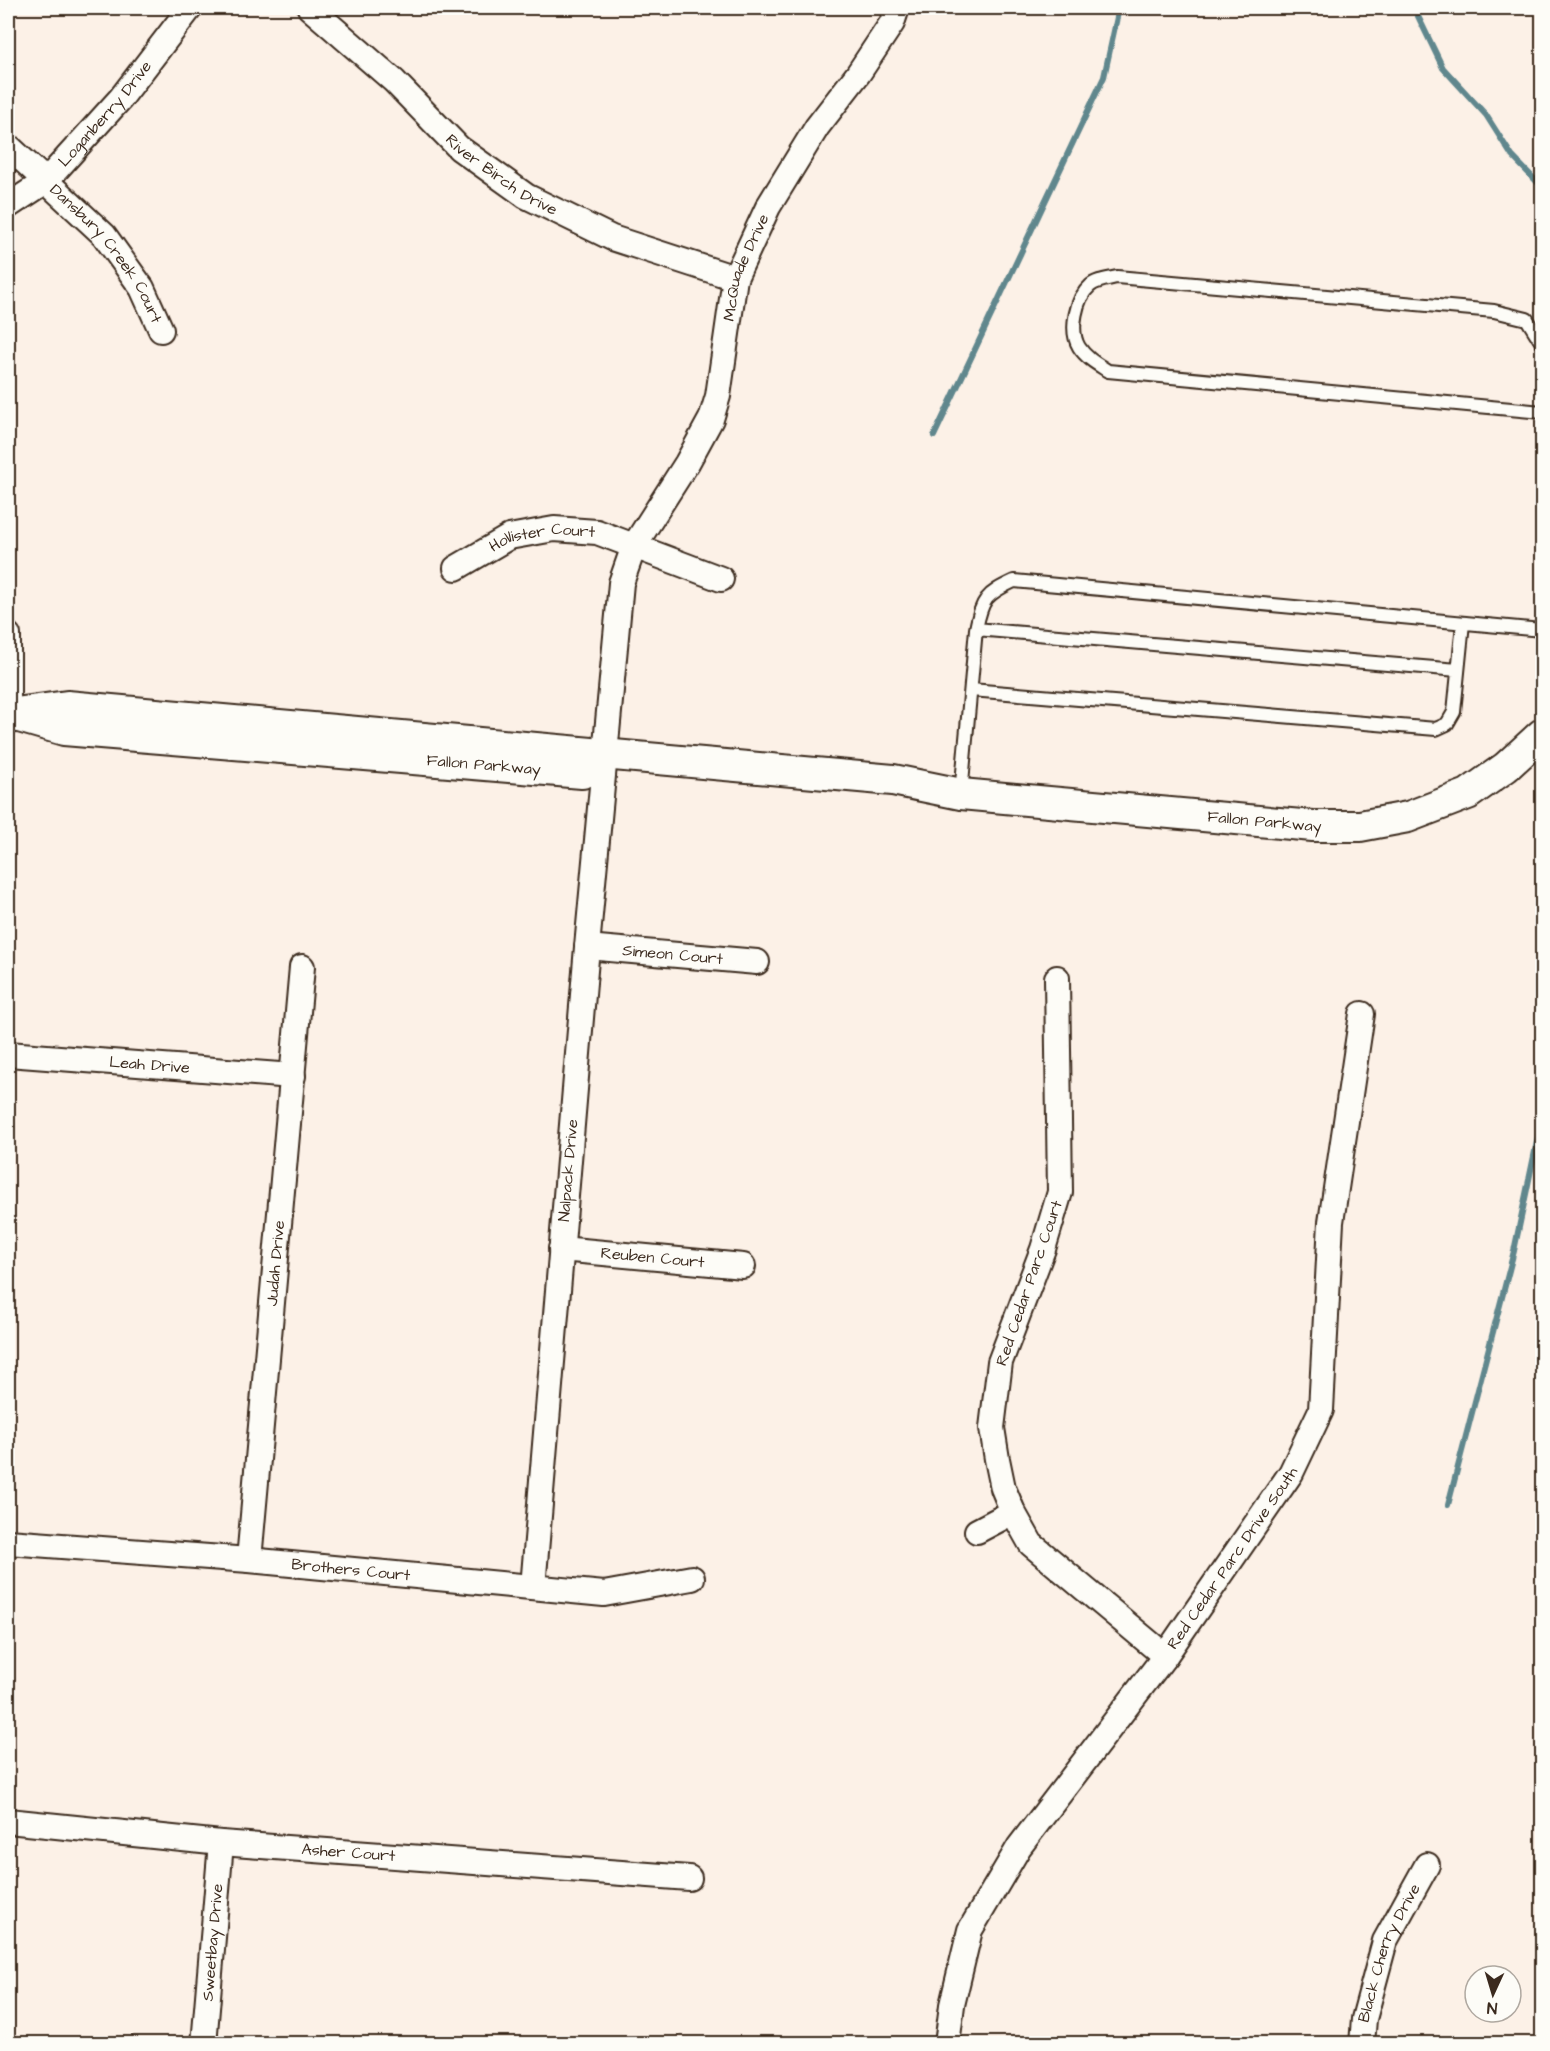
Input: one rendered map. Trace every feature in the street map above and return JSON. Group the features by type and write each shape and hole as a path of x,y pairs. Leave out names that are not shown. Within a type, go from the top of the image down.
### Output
{"street":[{"name":"Loganberry Drive","path":"8,206 46,181 121,98 190,8"},
{"name":"River Birch Drive","path":"310,8 394,81 459,148 526,196 612,238 735,278"},
{"name":"McQuade Drive","path":"604,765 621,583 634,546 687,463 711,419 718,396 735,278 768,207 817,127 858,74 892,23 897,8"},
{"name":"Dansbury Creek Court","path":"8,146 104,235 142,288 161,330"},
{"name":"Hollister Court","path":"456,568 509,537 554,529 597,532 634,546"},
{"path":"634,546 721,579"},
{"path":"8,635 8,714"},
{"name":"Fallon Parkway","path":"604,765 64,730 8,714 67,706 604,765 892,800 961,794 1313,826 1360,826 1408,817 1468,794 1506,767 1542,734"},
{"name":"Nalpack Drive","path":"533,1587 586,947 604,765"},
{"name":"Simeon Court","path":"586,947 757,962"},
{"name":"Judah Drive","path":"249,1560 302,967"},
{"name":"Red Cedar Parc Court","path":"1057,978 1060,1192 1043,1249 1000,1362 992,1428 1003,1488 1031,1544 1165,1656"},
{"name":"Red Cedar Parc Drive South","path":"946,2043 952,2005 970,1930 1019,1847 1165,1656 1291,1473 1321,1410 1331,1222 1362,1014"},
{"name":"Leah Drive","path":"8,1054 293,1076"},
{"name":"Reuben Court","path":"561,1249 743,1266"},
{"path":"976,1531 1013,1512"},
{"name":"Brothers Court","path":"8,1542 249,1560 604,1594 692,1578"},
{"name":"Asher Court","path":"8,1821 222,1843 689,1878"},
{"name":"Sweetbay Drive","path":"204,2043 222,1843"},
{"name":"Black Cherry Drive","path":"1362,2043 1364,2019 1385,1941 1427,1865"}],"lane":[{"path":"1542,343 1527,319 1494,311 1117,277 1092,284 1079,300 1074,322 1077,345 1090,360 1108,371 1542,412"},
{"path":"961,794 976,629 980,608 993,591 1014,581 1542,630"},
{"path":"971,690 1436,729 1447,724 1454,712 1463,623"},
{"path":"976,629 1458,670"}],"waterway":[{"path":"934,436 1104,77 1119,8"},
{"path":"1414,8 1443,68 1486,115 1512,156 1542,187"},
{"path":"1448,1505 1514,1251 1542,1118"}]}
